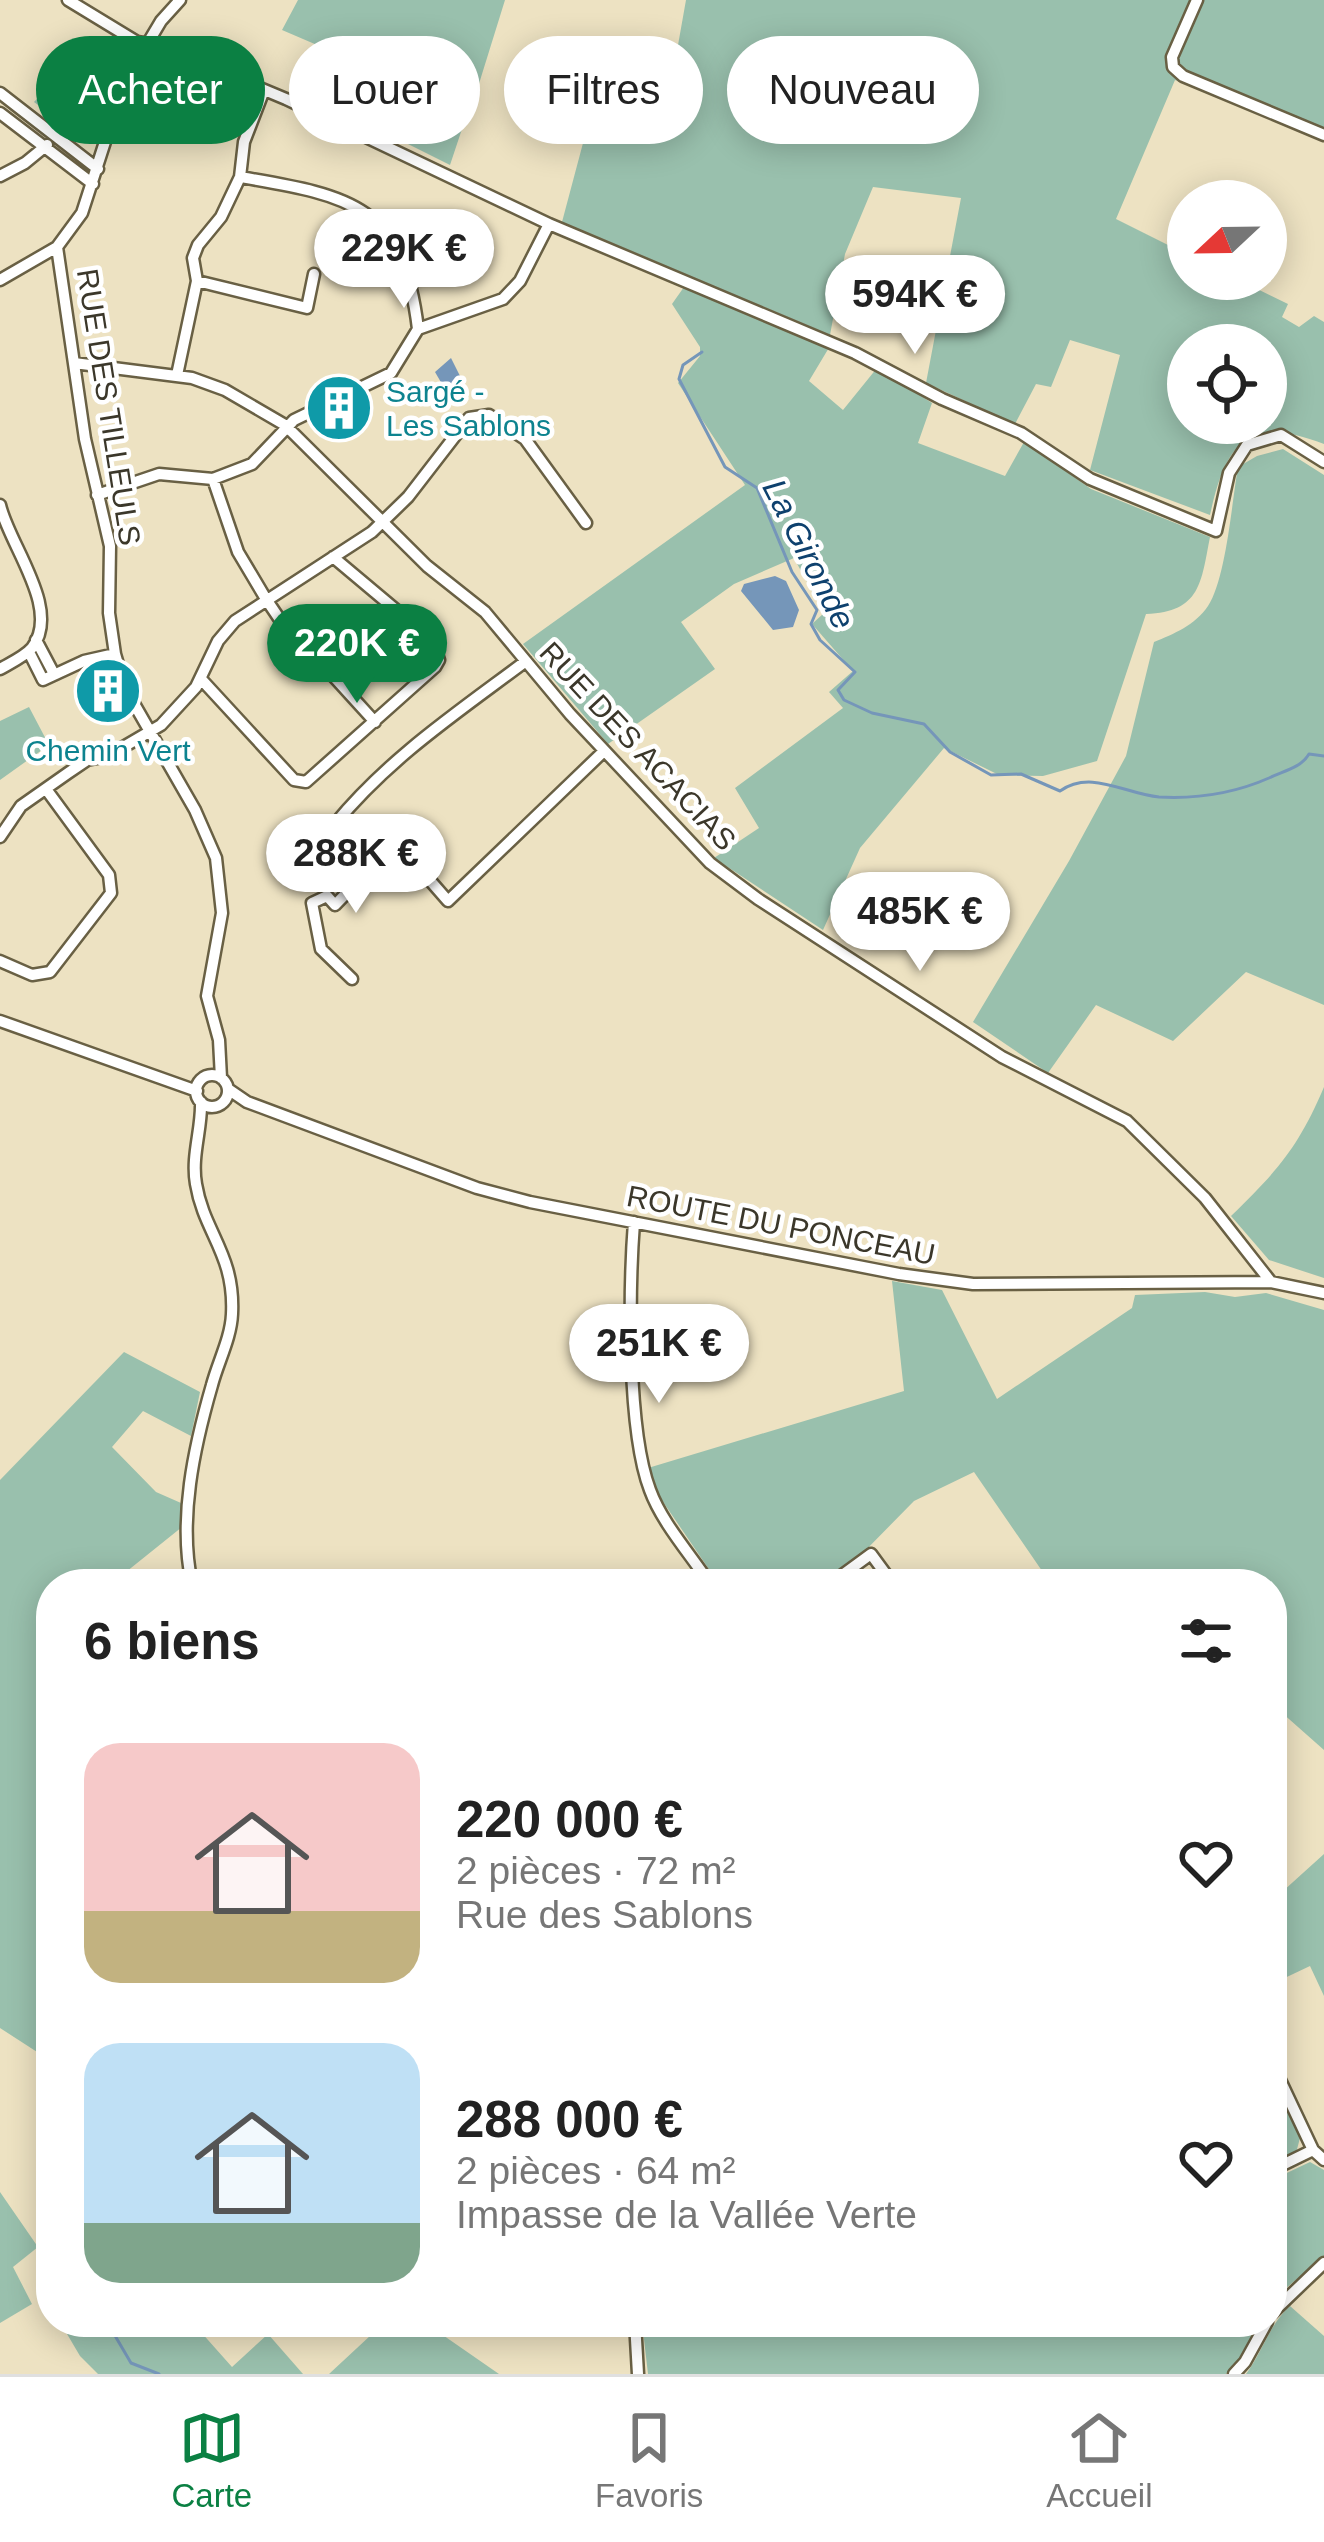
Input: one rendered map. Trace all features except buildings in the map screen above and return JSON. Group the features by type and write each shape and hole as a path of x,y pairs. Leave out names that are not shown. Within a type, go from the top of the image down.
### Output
{"street":[{"path":"68,0 133,36"},
{"path":"153,36 180,0"},
{"path":"1197,0 1172,57 1173,68 1324,135"},
{"path":"265,90 550,224 855,353 942,400 1021,433 1090,479 1216,531 1228,473 1247,445 1282,435 1324,461"},
{"path":"0,92 36,120"},
{"path":"0,112 93,184"},
{"path":"0,176 48,144"},
{"path":"66,144 98,169"},
{"path":"0,280 57,248 82,213 106,144"},
{"path":"177,375 197,281 194,258 240,176 244,144"},
{"path":"240,176 331,195 367,213 401,255 418,329"},
{"path":"97,495 159,474 213,479 252,464 285,425 391,373 418,329 503,299 520,281 550,224"},
{"name":"RUE DES TILLEULS","path":"57,248 97,495 110,546 109,614 115,654 124,688 195,809 216,859 222,913 207,996 220,1050 211,1091"},
{"path":"197,281 308,308 314,274"},
{"name":"RUE DES ACACIAS","path":"74,363 177,375 225,390 285,425 427,566 485,612 604,751 732,881 1002,1057 1127,1121 1205,1198 1271,1282"},
{"path":"0,837 22,806 87,760 108,756 176,711 201,679 226,631 382,523 465,422 477,414 489,415 525,439 586,523"},
{"path":"213,479 238,552 266,599 293,639 315,656 375,722"},
{"path":"0,505 6,530 38,597 41,619 32,646 0,669"},
{"path":"201,679 298,782 313,779 435,667 439,652 433,641 333,557"},
{"path":"32,646 43,680 115,654"},
{"path":"526,661 404,753 369,783 335,824 370,857 413,861 448,901 604,751"},
{"path":"0,961 32,976 50,971 111,893 109,875 46,789"},
{"path":"352,980 321,949 312,903 327,896 335,905 367,872 370,857"},
{"name":"ROUTE DU PONCEAU","path":"0,1021 247,1102 477,1188 634,1222 973,1284 1271,1282 1324,1293"},
{"path":"190,1569 187,1539 193,1465 232,1322 228,1265 195,1181 197,1136 211,1091"},
{"path":"634,1222 634,1389 645,1476 651,1494 700,1569"},
{"path":"852,1569 871,1554 882,1569"},
{"path":"1287,2095 1312,2150 1324,2160"},
{"path":"1287,2162 1312,2150"},
{"path":"1287,2295 1324,2263"},
{"path":"635,2337 638,2374"},
{"path":"1234,2374 1259,2337"}],"green space":[{"path":"298,0 505,0 480,80 480,36 296,36 282,30"},
{"path":"686,0 1324,0 1324,141 1175,80 1116,219 1167,244 1167,300 1280,300 1288,304 1282,317 1299,327 1314,316 1324,322 1324,444 1287,434 1287,324 1167,324 1167,444 1241,444 1224,469 1210,515 1090,470 1120,355 1070,340 1051,387 1036,384 1015,424 926,383 961,198 873,187 845,254 830,335 562,222 583,144 703,144 703,36 680,36"},
{"path":"408,144 457,144 450,165"},
{"path":"684,287 830,346 809,381 843,410 877,368 932,403 918,443 1005,476 1024,442 1091,489 1210,537 1200,581 1188,601 1146,614 1097,761 1043,776 999,775 944,748 860,848 823,930 714,858 759,828 735,788 843,708 829,692 853,671 812,624 824,613 794,558 734,584 681,622 715,669 608,744 523,644 745,485 678,383 700,356 700,347 672,304"},
{"path":"1283,449 1324,475 1324,1005 1246,972 1173,1041 1096,1005 1048,1073 973,1022 1126,756 1154,642 1197,619 1214,594 1238,467"},
{"path":"29,707 49,745 0,780 0,721"},
{"path":"1324,1087 1324,1278 1269,1260 1231,1216 1285,1157"},
{"path":"892,1281 942,1290 997,1399 1132,1308 1135,1295 1266,1293 1324,1310 1324,1750 1287,1717 1287,1569 1041,1569 974,1472 914,1501 859,1557 839,1569 709,1569 659,1496 648,1468 904,1391"},
{"path":"124,1352 200,1392 191,1436 143,1411 112,1447 156,1492 181,1503 182,1527 130,1569 36,1569 36,2051 0,2028 0,1480"},
{"path":"1324,1854 1324,1996 1310,1966 1287,1977 1287,1887"},
{"path":"1287,2111 1300,2138 1296,2153 1287,2158"},
{"path":"1310,2162 1324,2170 1324,2256 1287,2287 1287,2173"},
{"path":"0,2192 36,2249 13,2267 32,2304 0,2323"},
{"path":"1290,2306 1324,2336 1324,2374 1246,2374 1268,2337 1287,2337"},
{"path":"69,2337 205,2337 232,2367 265,2337 271,2337 303,2374 98,2374"},
{"path":"369,2337 446,2337 499,2374 329,2374"},
{"path":"644,2337 1251,2337 1243,2358 1226,2374 648,2374"}],"water":[{"path":"451,358 462,380 446,391 435,372"},
{"path":"775,576 786,581 799,610 793,627 773,630 741,591 744,584"}],"waterway":[{"name":"La Gironde","path":"702,352 683,365 679,379 725,467 757,488 792,572 817,610 811,624 820,640 855,672 838,690 844,700 872,713 924,724 950,752 991,775 1021,774 1060,791 1096,782 1159,797 1201,796 1256,783 1297,766 1309,754 1324,756"},
{"path":"116,2337 131,2363 159,2374"}],"place":[{"name":"Sargé - Les Sablons","path":"339,408"},
{"name":"Chemin Vert","path":"108,691"}]}
